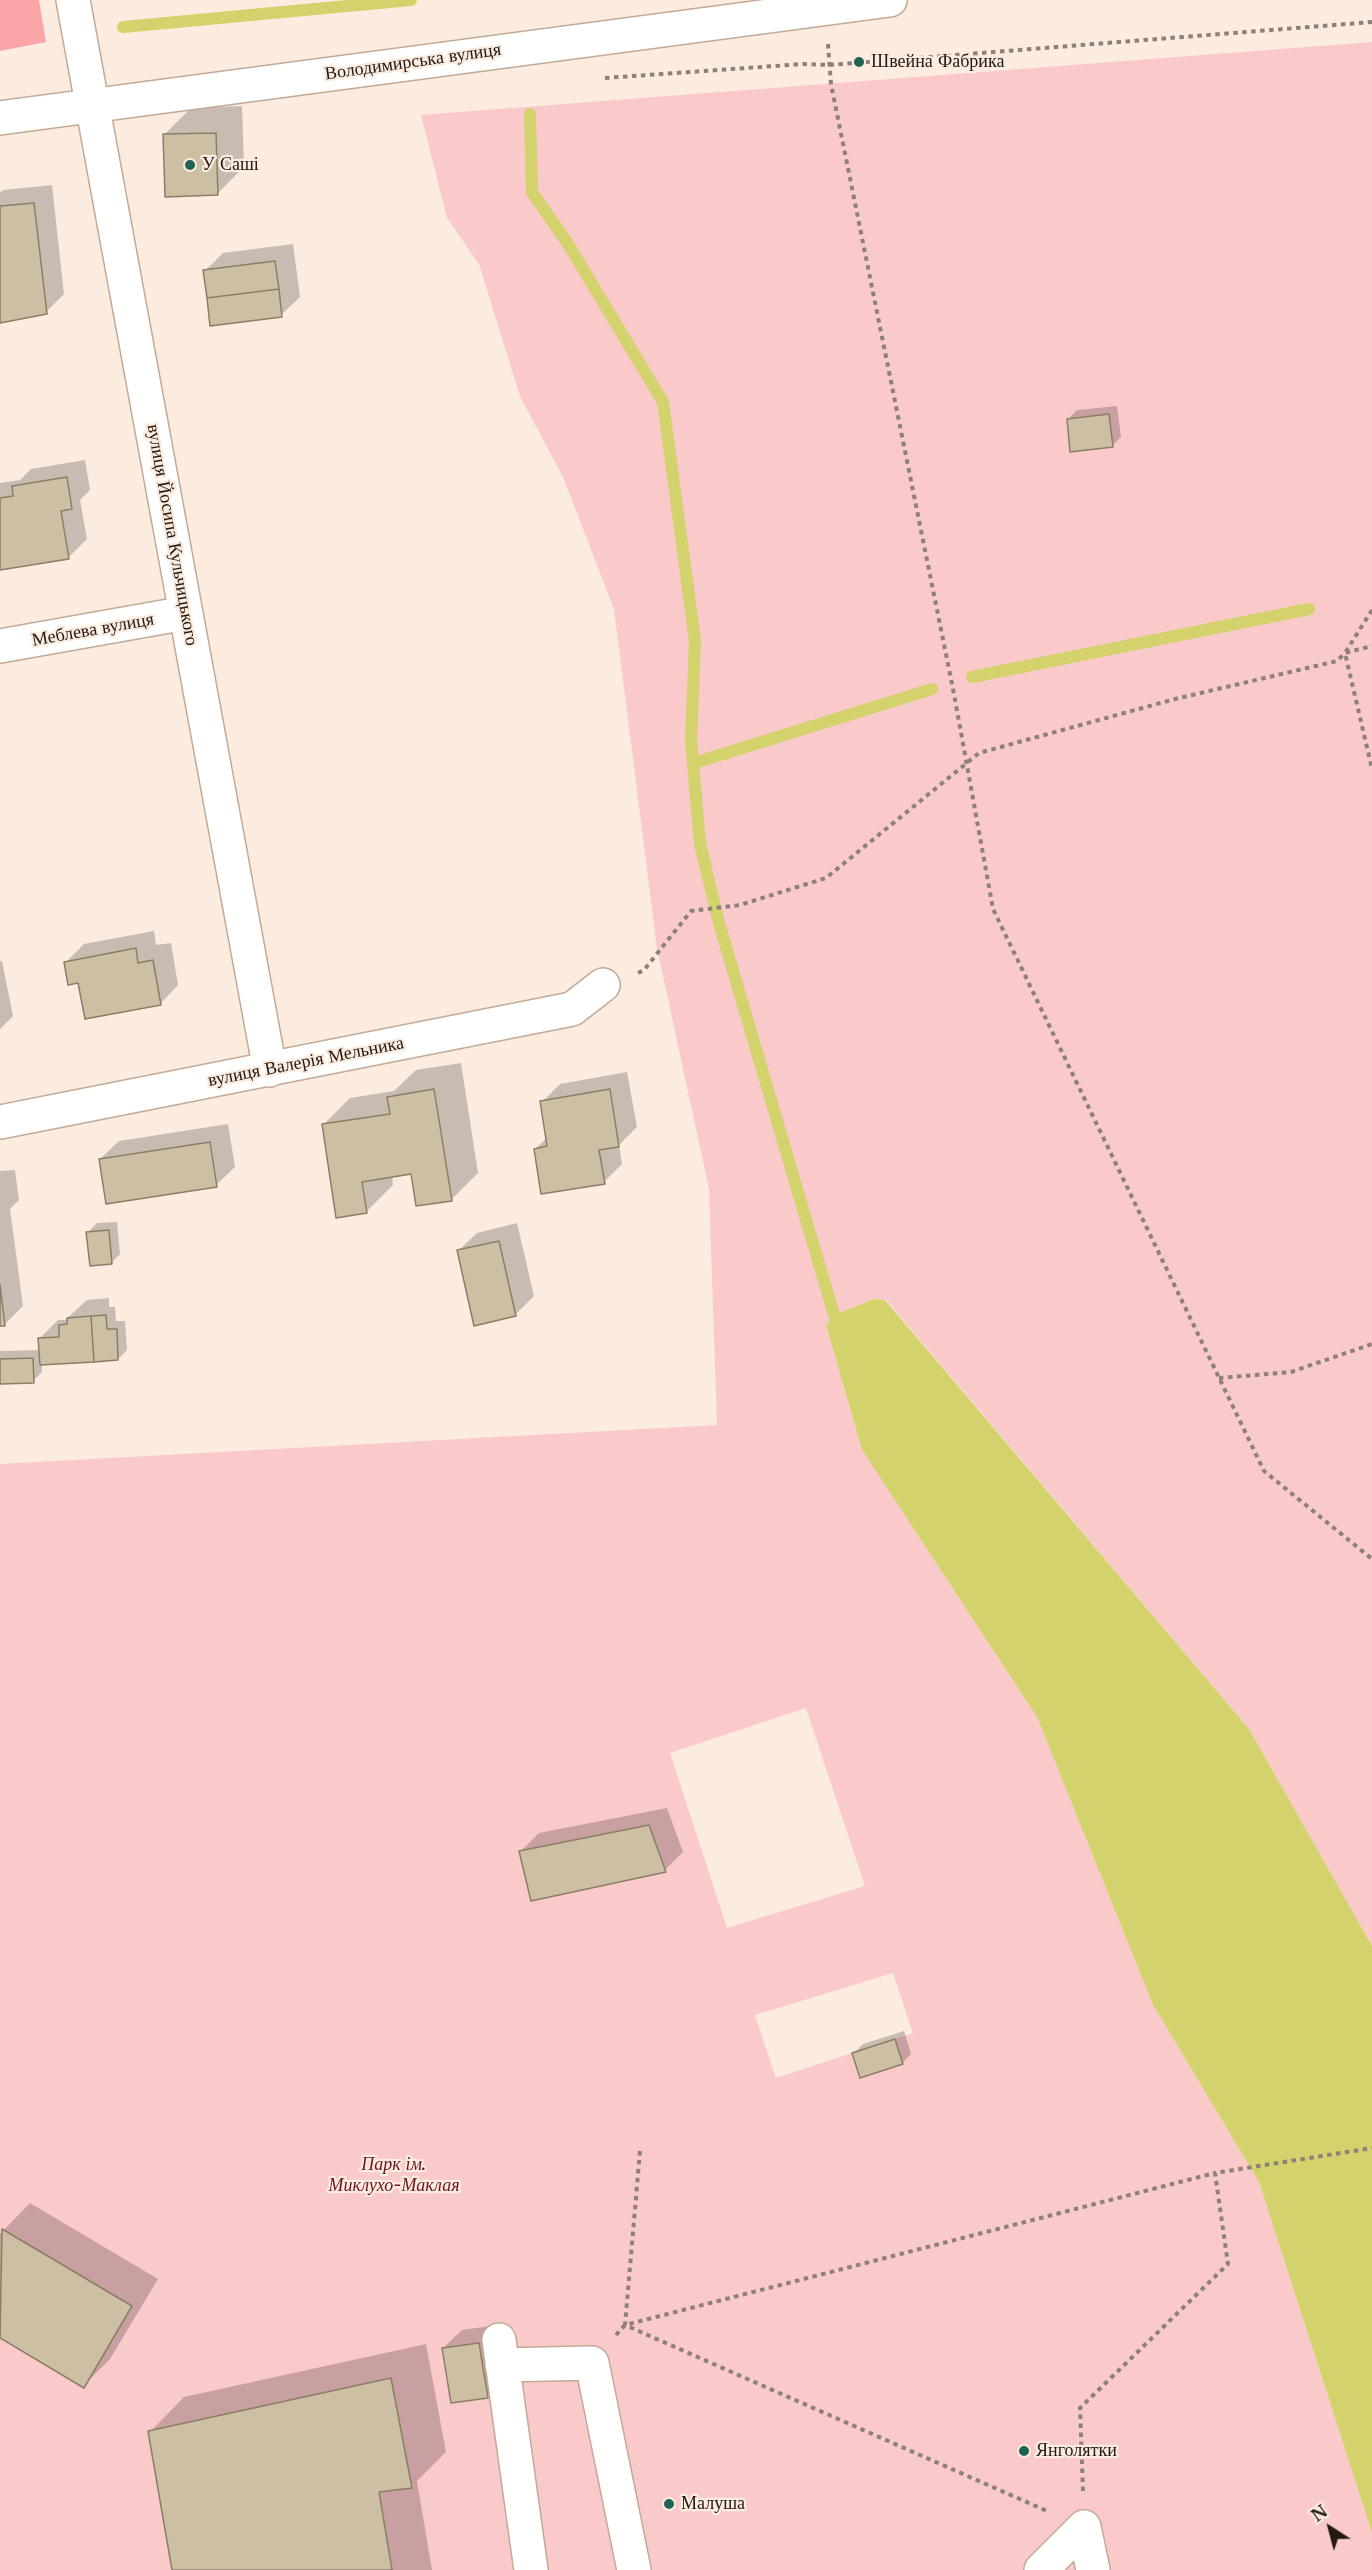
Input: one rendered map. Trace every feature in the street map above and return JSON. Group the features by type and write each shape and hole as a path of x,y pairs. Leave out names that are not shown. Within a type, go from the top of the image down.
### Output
{"street":[{"name":"вулиця Йосипа Кульчицького","path":"73,0 270,1070"},
{"name":"Володимирська вулиця","path":"0,118 825,4 890,0"},
{"name":"Меблева вулиця","path":"0,646 186,613"},
{"name":"вулиця Валерія Мельника","path":"0,1122 572,1010 603,985"},
{"path":"531,2570 500,2352 592,2363 634,2570"},
{"path":"1041,2570 1084,2527"},
{"path":"1084,2527 1093,2570"}],"path":[{"path":"825,4 831,84 954,694 993,909 1264,1471 1372,1559"},
{"path":"609,78 803,64 829,65 1372,22"},
{"path":"603,985 644,970 691,911 740,905 826,878 979,753 1175,699 1337,661 1345,653 1372,610"},
{"path":"1345,653 1372,646"},
{"path":"1345,653 1372,769"},
{"path":"1219,1378 1291,1372 1372,1344"},
{"path":"592,2363 625,2325 1215,2173 1372,2148"},
{"path":"625,2325 640,2151"},
{"path":"625,2325 1084,2527 1080,2408 1228,2264 1215,2173"}],"green space":[{"name":"Парк ім. Миклухо-Маклая","path":"1372,42 1372,1946 1249,1729 886,1300 874,1299 834,1315 826,1325 862,1450 1037,1717 1153,2005 1259,2182 1372,2533 1372,2570 0,2570 0,1464 717,1425 709,1189 657,948 614,609 563,477 520,396 479,264 447,218 421,115","holes":["806,1708 865,1886 727,1928 670,1753","893,1973 913,2033 776,2078 755,2015"]}],"shaded area":[{"path":"0,0 39,0 46,42 0,51"},
{"path":"874,1299 885,1300 1249,1729 1372,1946 1372,2533 1259,2182 1153,2005 1037,1717 862,1450 826,1325 834,1315"}],"building":[{"name":"У Саші","path":"216,133 218,195 165,197 163,134"},
{"path":"34,203 47,314 0,323 0,206"},
{"path":"275,261 279,289 207,298 203,270"},
{"path":"279,289 282,317 210,326 207,298"},
{"path":"1109,414 1113,447 1070,452 1067,419"},
{"path":"67,477 72,509 61,511 69,559 0,570 0,498 13,496 12,486"},
{"path":"136,948 138,963 153,960 161,1005 85,1019 78,983 68,985 64,962"},
{"path":"434,1089 452,1201 416,1206 411,1174 362,1182 367,1213 336,1218 322,1124 390,1114 387,1097"},
{"path":"610,1089 619,1147 599,1150 605,1184 541,1194 534,1149 547,1146 540,1101"},
{"path":"210,1142 217,1187 106,1204 99,1159"},
{"path":"109,1230 112,1264 90,1266 86,1232"},
{"path":"499,1241 516,1316 474,1326 457,1250"},
{"path":"0,1285 5,1326 0,1326"},
{"path":"106,1315 107,1329 117,1329 118,1360 94,1362 91,1316"},
{"path":"91,1316 94,1362 40,1365 38,1338 59,1337 59,1325 67,1324 67,1318"},
{"path":"33,1358 34,1383 0,1384 0,1359"},
{"path":"649,1825 666,1872 531,1901 519,1851"},
{"path":"895,2039 903,2064 860,2078 852,2053"},
{"path":"2,2229 132,2306 84,2388 0,2338"},
{"path":"479,2343 488,2398 451,2403 442,2348"},
{"path":"391,2378 412,2488 379,2492 392,2570 172,2570 148,2431"}],"waterway":[{"path":"123,27 411,0"},
{"path":"530,114 532,192 568,244 663,402 695,641 691,740 700,844 719,923 834,1315 842,1327"},
{"path":"972,677 1309,609"},
{"path":"694,763 932,689"}],"place":[{"name":"Швейна Фабрика","path":"859,62"},
{"name":"У Саші","path":"190,165"},
{"name":"Янголятки","path":"1024,2451"},
{"name":"Малуша","path":"669,2504"}]}
